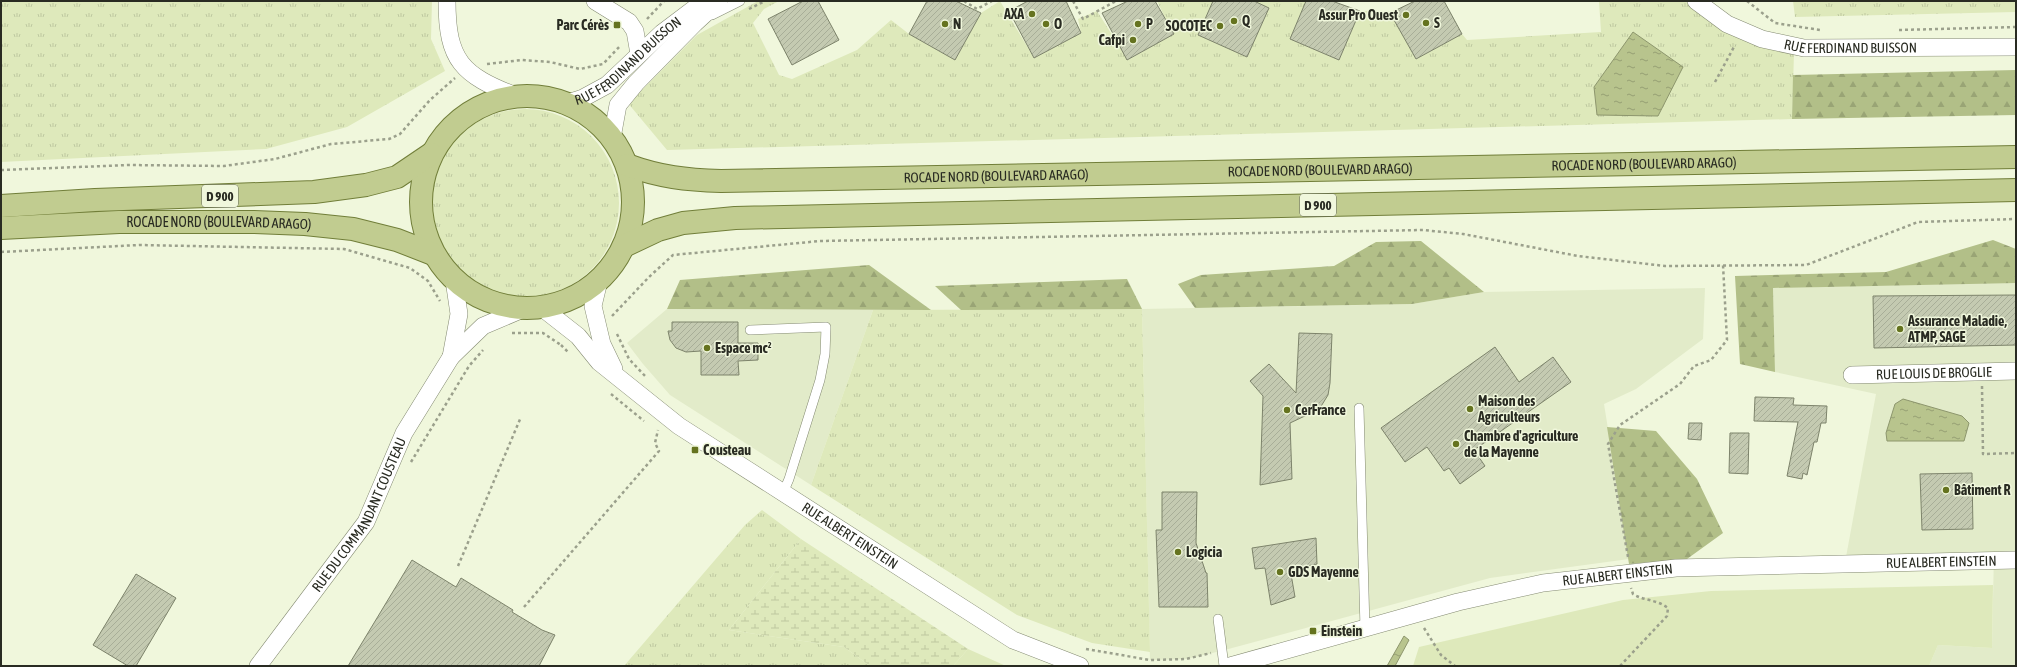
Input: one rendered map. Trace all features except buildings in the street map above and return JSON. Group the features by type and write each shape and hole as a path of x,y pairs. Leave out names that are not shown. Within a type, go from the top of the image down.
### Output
{"main road":[{"path":"516,96 542,96 567,103 592,118 612,138 627,165 633,192 632,220 624,246 613,265 599,281 582,294 568,300 532,308 504,306 486,301 469,292 454,280 433,254 422,222 421,187 431,154 446,132 466,114 490,102 516,96"},
{"name":"ROCADE NORD (BOULEVARD ARAGO)","path":"1,206 95,200 314,192 366,185 398,177 431,154"},
{"name":"ROCADE NORD (BOULEVARD ARAGO)","path":"627,165 652,174 681,180 721,181 2016,157"},
{"name":"D 900","path":"624,246 658,230 683,222 735,218 2016,190"},
{"name":"ROCADE NORD (BOULEVARD ARAGO)","path":"1,228 119,222 254,222 305,224 353,229 397,240 433,254"}],"street":[{"path":"447,1 449,39 455,56 467,71 485,84 516,96"},
{"path":"595,1 628,22 635,31 639,54"},
{"name":"RUE FERDINAND BUISSON","path":"567,103 583,98 607,85 662,33 705,1"},
{"name":"RUE FERDINAND BUISSON","path":"612,138 618,105 636,83 695,23 719,1"},
{"name":"RUE FERDINAND BUISSON","path":"1696,1 1727,24 1762,39 1804,48 2016,47"},
{"name":"RUE DU COMMANDANT COUSTEAU","path":"451,357 459,314 454,280"},
{"name":"RUE ALBERT EINSTEIN","path":"599,281 593,306 602,344 612,368 630,387"},
{"name":"RUE ALBERT EINSTEIN","path":"532,308 578,336 599,362 679,426 1013,640 1080,666"},
{"name":"RUE DU COMMANDANT COUSTEAU","path":"258,666 366,522 404,433 451,357 483,326 532,308"},
{"name":"RUE LOUIS DE BROGLIE","path":"1852,375 2016,371"},
{"name":"RUE ALBERT EINSTEIN","path":"1230,666 1365,629 1419,624 1458,602 1543,583 1633,583 1676,568 1712,566 2016,560"}],"lane":[{"path":"695,23 740,1"},
{"path":"750,330 826,328 825,354 820,380 789,479 783,493"},
{"path":"1359,408 1365,629"},
{"path":"1218,619 1224,666"}],"path":[{"path":"1,170 130,165 224,166 275,159 331,144 389,139 400,134 430,100 457,76 467,71 493,62 522,60 550,62 580,69 603,64 664,1"},
{"path":"964,1 977,9 992,1"},
{"path":"1073,1 1083,19 1116,1"},
{"path":"1747,1 1775,23 1827,32"},
{"path":"1898,30 2016,27"},
{"path":"1715,82 1744,31"},
{"path":"598,325 616,313 649,277 673,255 820,241 1423,230 1463,234 1578,256 1665,266 1806,265 1918,222 2016,220"},
{"path":"1,252 139,245 344,249 410,268 428,281 440,302"},
{"path":"1620,666 1667,616 1668,608 1650,599 1638,597 1633,594 1633,583 1608,444 1620,424 1680,384 1694,366 1711,360 1727,340 1723,265"},
{"path":"616,331 629,358 650,382"},
{"path":"506,333 543,333 561,345 578,336"},
{"path":"466,343 481,354"},
{"path":"409,466 469,366 486,348"},
{"path":"1981,372 1983,454 2016,453"},
{"path":"458,566 521,417"},
{"path":"524,607 659,451 655,444 658,430"},
{"path":"1624,590 1633,583"},
{"path":"1419,624 1431,626"},
{"path":"1419,624 1441,655 1455,666"},
{"path":"1082,648 1150,660 1186,659 1221,651"}],"shaded area":[{"path":"2016,282 2016,666 1929,666 1938,645 1992,648 1994,552 1846,557 1876,394 1775,372 1773,288"},
{"path":"1705,288 1703,339 1636,389 1604,404 1629,559 1490,578 1221,651 1186,659 1150,660 1142,309 1412,304 1484,292"},
{"path":"667,309 873,310 811,485 670,395 643,364 627,343"}],"green space":[{"path":"1,1 432,1 431,39 445,71 347,127 266,149 1,162"},
{"name":"Parc Cérès","path":"758,1 779,1 764,9 753,23 779,75 792,79 857,50 891,20 909,34 955,60 981,13 1000,1 1034,58 1081,33 1078,19 1097,11 1128,60 1173,34 1157,1 1213,1 1247,56 1269,8 1254,1 1306,1 1290,39 1339,60 1360,11 1393,11 1416,59 1462,34 1467,40 1601,32 1599,1 1691,1 1794,53 1792,119 667,150 627,102 643,89 697,35"},
{"path":"1793,1 2016,1 2016,12 1795,17"},
{"path":"2016,70 2016,115 1792,119 1793,75"},
{"path":"525,109 552,113 569,120 591,137 608,159 615,176 619,203 615,230 608,247 591,269 569,286 552,293 525,297 498,293 481,286 459,269 442,247 435,230 431,203 435,176 442,159 459,137 481,120 498,113"},
{"path":"1993,240 2016,249 2016,283 1773,288 1775,372 1740,364 1735,276 1886,272"},
{"path":"1421,241 1484,292 1412,304 1195,308 1178,284 1201,275 1334,266 1376,242"},
{"path":"869,265 931,310 667,309 680,280"},
{"path":"1127,279 1142,309 961,310 935,286"},
{"path":"1142,309 1150,652 1092,643 1017,615 811,485 873,310"},
{"path":"1607,427 1656,431 1697,479 1723,533 1687,559 1629,564"},
{"path":"762,510 801,539 729,630 844,647 870,666 624,666 745,525"},
{"path":"801,539 968,649 953,666 870,666 844,647 729,630"},
{"path":"1993,585 1992,648 1938,645 1929,666 1413,666 1419,647 1623,600 1711,591"},
{"path":"968,649 1006,666 953,666"}],"water":[{"path":"1633,32 1683,67 1658,116 1597,115 1594,87"},
{"path":"1903,399 1962,416 1969,423 1964,441 1887,441 1886,433 1895,404"},
{"path":"1404,636 1409,640 1395,666 1387,666"}],"place":[{"name":"AXA","path":"1032,14"},
{"name":"Assur Pro Ouest","path":"1406,15"},
{"name":"Q","path":"1234,21"},
{"name":"S","path":"1426,23"},
{"name":"N","path":"945,24"},
{"name":"O","path":"1046,24"},
{"name":"P","path":"1138,24"},
{"name":"Parc Cérès","path":"617,25"},
{"name":"SOCOTEC","path":"1220,26"},
{"name":"Cafpi","path":"1133,40"},
{"name":"Assurance Maladie, ATMP, SAGE","path":"1900,329"},
{"name":"Espace mc²","path":"707,348"},
{"name":"Maison des Agriculteurs","path":"1470,409"},
{"name":"CerFrance","path":"1287,410"},
{"name":"Chambre d'agriculture de la Mayenne","path":"1456,444"},
{"name":"Cousteau","path":"695,450"},
{"name":"Bâtiment R","path":"1946,490"},
{"name":"Logicia","path":"1178,552"},
{"name":"GDS Mayenne","path":"1280,572"},
{"name":"Einstein","path":"1313,631"}]}
